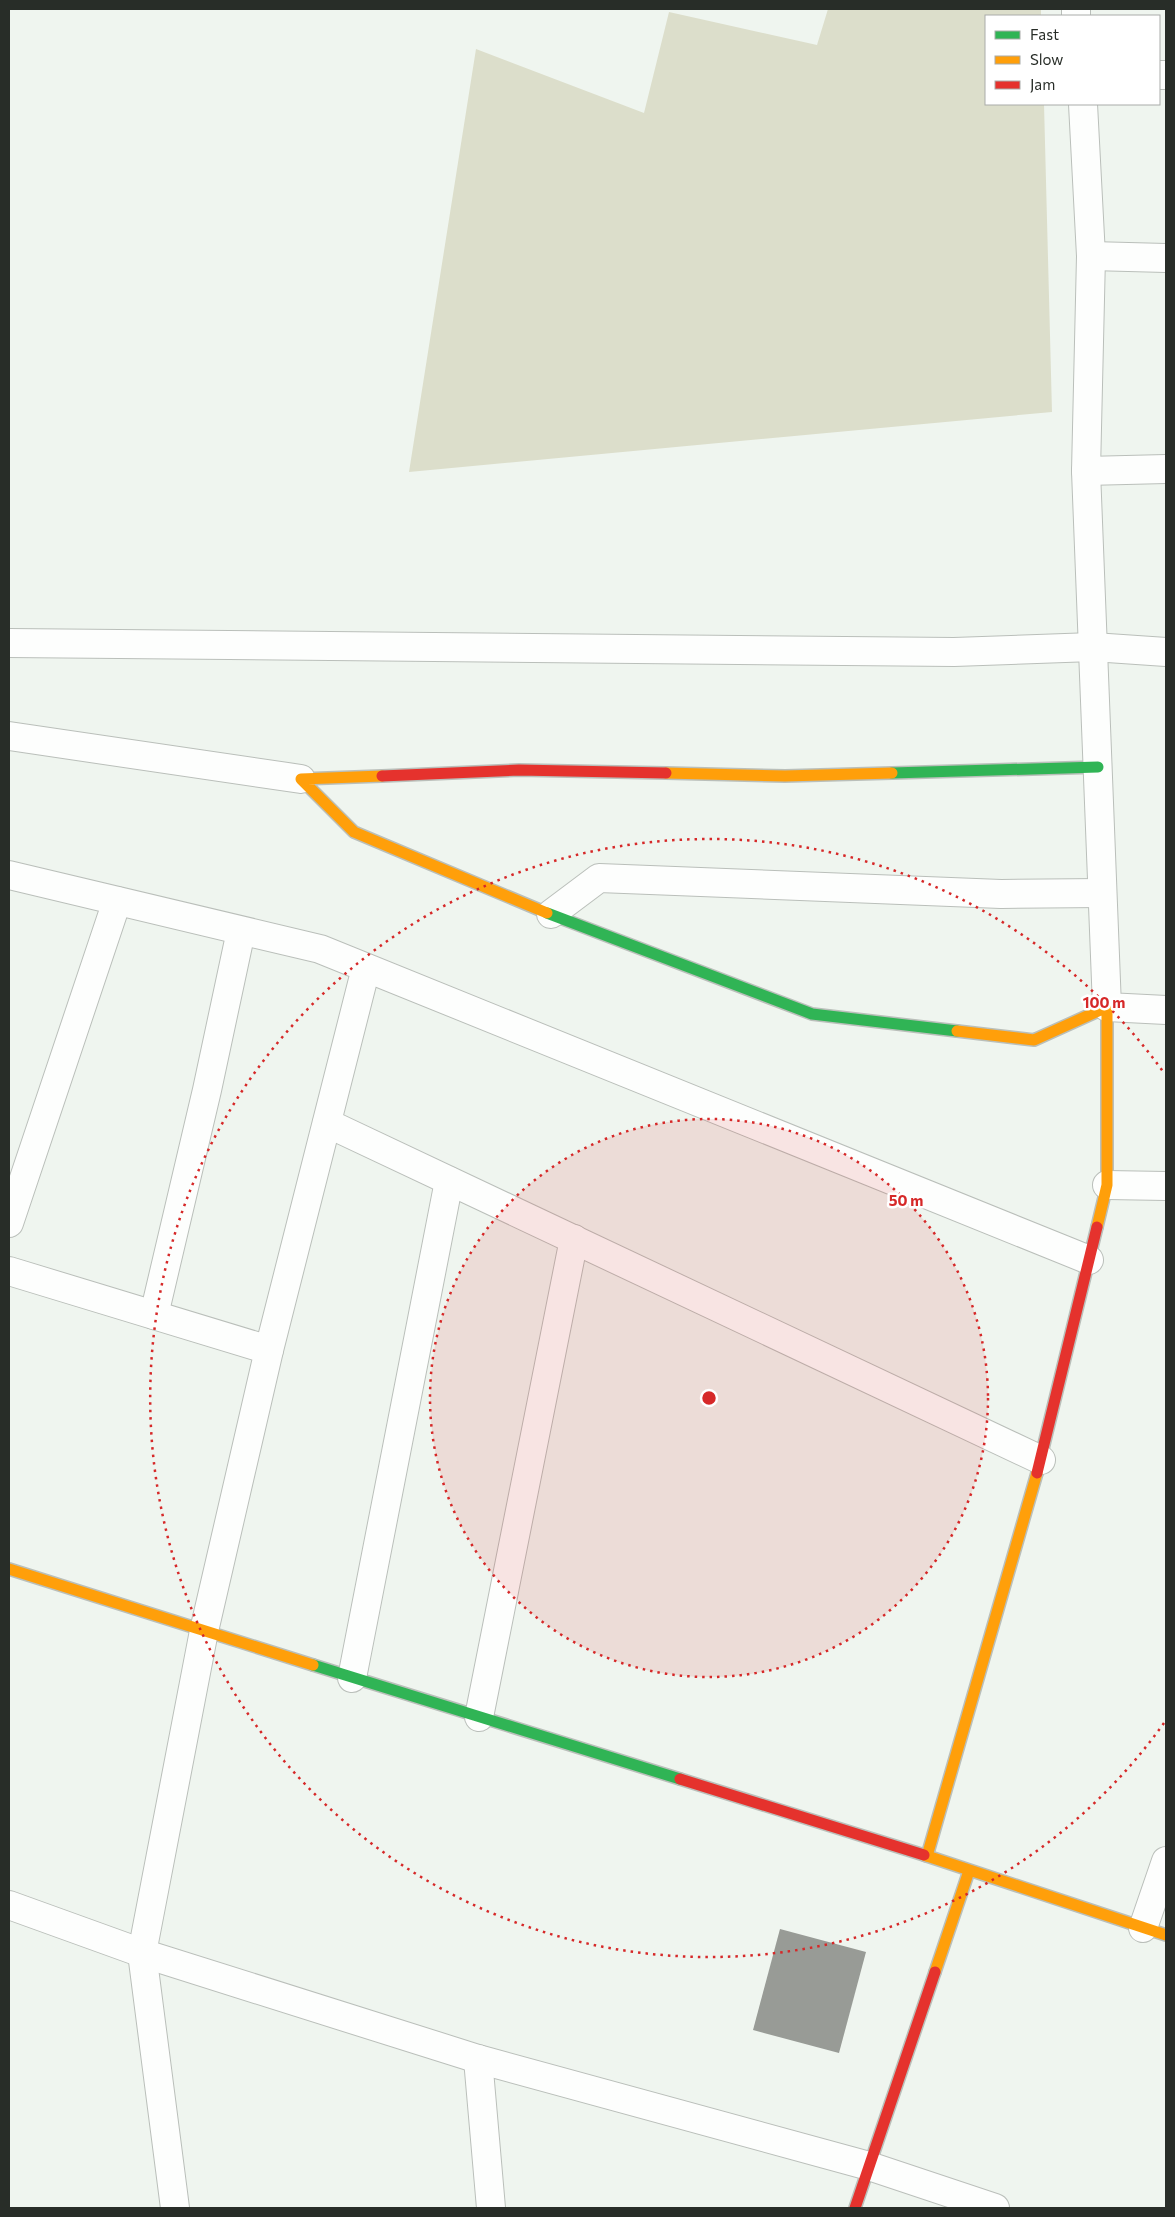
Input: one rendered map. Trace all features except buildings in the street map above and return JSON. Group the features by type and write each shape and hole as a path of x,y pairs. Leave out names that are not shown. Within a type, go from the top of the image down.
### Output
{"street":[{"path":"928,1856 1041,1460 1088,1260 1108,1185 1107,1007 1086,471 1091,256 1083,105"},
{"path":"1091,256 1166,258"},
{"path":"1086,471 1166,469"},
{"path":"9,643 954,652 1093,647 1166,652"},
{"path":"9,736 301,778 519,770 785,776 1098,767"},
{"path":"301,778 319,800 354,832 551,914 812,1014 1034,1040 1107,1007 1166,1010"},
{"path":"9,876 320,950 1088,1260"},
{"path":"551,914 599,878 1001,894 1102,892"},
{"path":"9,1223 117,901"},
{"path":"154,1316 205,1100 241,931"},
{"path":"175,2208 142,1953 204,1631 269,1350 366,968"},
{"path":"327,1123 1041,1460"},
{"path":"352,1678 449,1181"},
{"path":"1108,1185 1166,1186"},
{"path":"479,1717 574,1239"},
{"path":"9,1271 269,1350"},
{"path":"9,1569 352,1678 928,1856 1155,1932 1166,1861"},
{"path":"855,2208 969,1871"},
{"path":"9,1906 142,1953 478,2059 869,2166 995,2208"},
{"path":"478,2059 491,2208"}],"green space":[{"path":"828,9 1041,9 1041,15 985,15 985,105 1044,105 1052,412 409,472 476,49 644,113 669,12 817,45"}],"traffic: fast":[{"path":"892,773 1098,767"},
{"path":"547,913 812,1014 957,1031"},
{"path":"313,1665 680,1779"}],"traffic: slow":[{"path":"666,773 785,776 892,773"},
{"path":"382,776 301,779 354,832 547,913"},
{"path":"957,1031 1034,1040 1107,1007 1107,1185 1097,1227"},
{"path":"927,1856 1037,1473"},
{"path":"9,1569 313,1665"},
{"path":"924,1855 1166,1935"},
{"path":"935,1972 969,1871"}],"traffic: jam":[{"path":"382,776 519,770 666,773"},
{"path":"1037,1473 1097,1227"},
{"path":"680,1779 924,1855"},
{"path":"855,2208 935,1972"}]}
